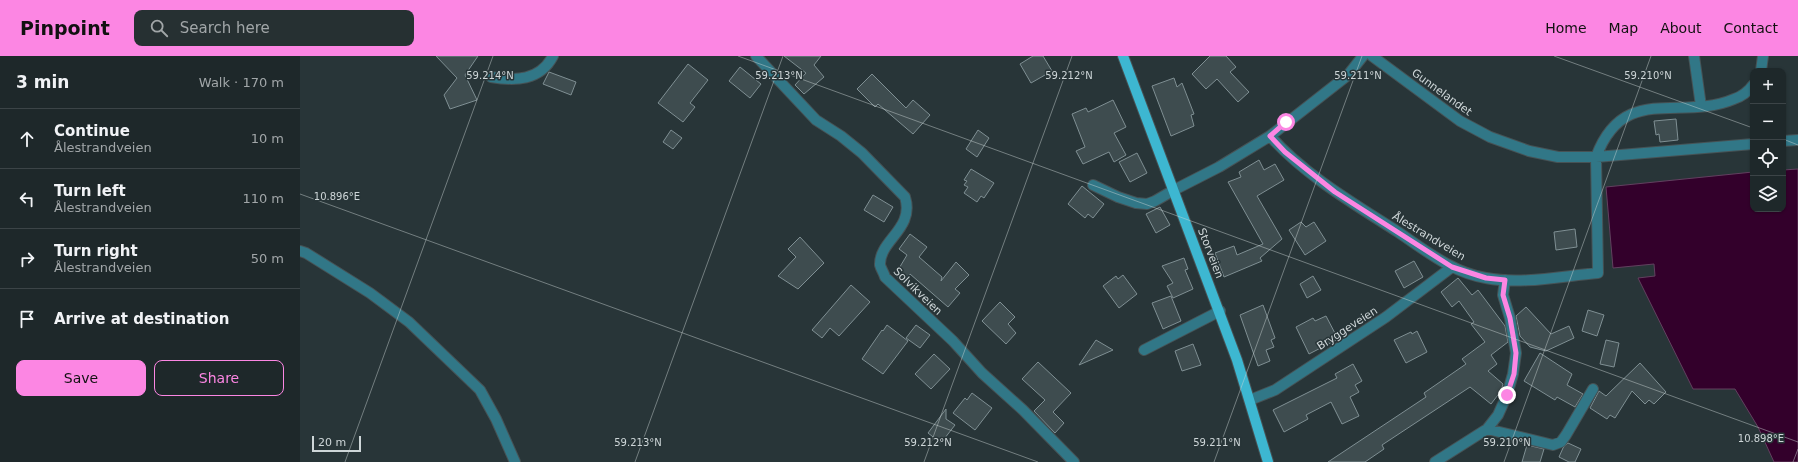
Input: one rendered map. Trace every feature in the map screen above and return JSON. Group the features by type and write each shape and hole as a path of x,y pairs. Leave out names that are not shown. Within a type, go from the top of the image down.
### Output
{"main road":[{"name":"Storveien","path":"1123,56 1220,311 1250,400 1268,462"}],"street":[{"path":"491,77 508,80 530,77 543,70 553,56"},
{"name":"Solvikveien","path":"756,56 816,120 841,136 862,153 905,197 908,205 902,226 881,257 880,267 885,276 953,341 982,373 1023,410 1074,462"},
{"path":"1094,185 1126,200 1147,204 1155,201 1219,167 1270,136 1348,75 1363,56"},
{"name":"Gunnelandet","path":"1372,56 1460,121 1490,137 1528,151 1558,157 1596,157 1750,144"},
{"path":"1694,56 1701,106"},
{"path":"1761,68 1763,56"},
{"path":"1596,157 1602,142 1622,119 1644,109 1701,106 1725,103 1740,97 1750,88"},
{"name":"Ålestrandveien","path":"1270,136 1285,152 1335,192 1452,267 1486,278 1505,280 1528,280 1598,273 1596,157"},
{"path":"1786,141 1798,140"},
{"path":"300,252 306,253 370,293 403,318 474,384 480,390 496,419 515,462"},
{"name":"Bryggeveien","path":"1250,400 1275,390 1386,317 1452,267"},
{"path":"1435,462 1487,429 1498,415 1507,395 1514,374 1516,353 1510,318 1503,295 1505,280"},
{"path":"1144,350 1220,311"},
{"path":"1487,429 1553,445 1561,442 1593,389"}],"shaded area":[{"path":"1798,169 1798,462 1774,462 1758,427 1735,389 1693,389 1638,278 1655,276 1654,264 1613,268 1606,187 1750,172 1750,212 1786,212 1786,170"}],"building":[{"path":"436,56 478,56 465,75 477,100 450,109 444,95 457,78"},
{"path":"784,56 821,56 814,65 824,77 804,94 795,85 806,73"},
{"path":"1033,56 1043,56 1052,71 1031,83 1020,64"},
{"path":"1210,56 1226,56 1236,67 1230,72 1249,92 1238,102 1217,79 1206,89 1192,74"},
{"path":"688,64 708,80 690,103 695,107 683,122 658,103"},
{"path":"740,67 761,84 750,98 729,81"},
{"path":"549,72 576,82 571,95 543,84"},
{"path":"872,74 906,108 913,100 930,115 913,134 878,104 875,107 857,89"},
{"path":"1174,78 1177,87 1182,83 1194,114 1191,115 1194,126 1171,136 1152,86"},
{"path":"1113,100 1126,127 1114,133 1126,155 1114,162 1109,152 1083,164 1076,151 1085,147 1072,114 1086,108 1088,112"},
{"path":"1676,119 1678,140 1660,142 1659,134 1656,135 1654,121"},
{"path":"671,130 682,138 673,149 663,142"},
{"path":"978,130 989,138 977,157 966,149"},
{"path":"1137,153 1147,173 1130,182 1119,162"},
{"path":"1259,160 1264,170 1275,164 1284,180 1257,196 1282,239 1260,258 1262,261 1224,277 1215,253 1234,246 1237,255 1263,244 1228,182 1241,177 1239,172"},
{"path":"971,169 994,183 984,198 981,196 977,202 964,193 968,187 964,185 967,181 964,180"},
{"path":"1082,186 1104,204 1093,218 1088,214 1085,218 1068,204"},
{"path":"873,195 893,207 884,222 864,210"},
{"path":"1160,207 1170,225 1156,233 1146,214"},
{"path":"1301,222 1306,227 1314,222 1326,241 1305,255 1289,230"},
{"path":"1575,229 1577,247 1556,250 1554,232"},
{"path":"910,234 927,247 919,257 942,277 941,281 956,262 969,275 955,289 960,293 948,307 910,274 905,282 895,275 907,255 899,249"},
{"path":"800,237 824,263 798,289 778,276 796,257 788,249"},
{"path":"1184,258 1188,269 1185,270 1193,289 1173,298 1167,286 1173,283 1162,266"},
{"path":"1414,261 1423,277 1404,288 1395,271"},
{"path":"1123,275 1137,294 1119,308 1103,286 1116,276 1118,279"},
{"path":"1313,276 1321,290 1307,298 1300,284"},
{"path":"1458,278 1472,295 1478,290 1505,326 1508,342 1491,355 1497,364 1488,371 1503,384 1501,391 1491,404 1470,387 1382,445 1384,449 1365,462 1328,462 1426,397 1424,393 1466,364 1462,359 1485,342 1471,324 1474,322 1459,301 1452,307 1441,292"},
{"path":"851,285 870,302 839,336 830,328 822,338 812,330"},
{"path":"1171,296 1181,321 1163,329 1152,303"},
{"path":"1000,302 1015,317 1008,324 1016,333 1006,344 982,321"},
{"path":"1263,305 1275,338 1271,340 1274,347 1266,350 1270,361 1258,366 1240,315"},
{"path":"1526,307 1551,334 1569,326 1574,338 1546,351 1530,347 1520,336 1516,316"},
{"path":"1588,310 1604,315 1597,336 1582,331"},
{"path":"1326,316 1338,339 1309,354 1296,327 1313,318 1315,321"},
{"path":"887,325 908,341 883,374 862,359"},
{"path":"916,325 930,335 920,348 906,338"},
{"path":"1417,331 1427,352 1406,363 1394,340 1411,332 1412,334"},
{"path":"1096,340 1113,350 1079,365"},
{"path":"1606,340 1619,343 1614,367 1600,364"},
{"path":"1193,344 1201,365 1182,371 1175,351"},
{"path":"1540,353 1572,374 1567,385 1583,394 1575,407 1557,397 1555,400 1524,381"},
{"path":"934,354 950,369 931,389 915,374"},
{"path":"1038,362 1071,393 1053,412 1064,423 1055,433 1034,411 1045,400 1022,379"},
{"path":"1640,363 1666,392 1654,404 1649,400 1645,404 1632,391 1615,418 1610,415 1607,419 1590,408 1599,391 1606,396"},
{"path":"1353,364 1362,381 1355,385 1359,392 1350,397 1359,416 1342,424 1331,402 1306,415 1308,419 1284,432 1273,410 1337,378 1335,374"},
{"path":"972,393 992,408 975,430 953,413 965,398 967,400"},
{"path":"946,409 946,419 955,425 941,443 928,433"},
{"path":"1568,443 1581,449 1575,462 1569,462 1559,457 1563,448"},
{"path":"1527,445 1544,449 1540,462 1522,462"}],"route":[{"path":"1286,122 1270,136 1285,152 1335,192 1452,267 1486,278 1505,280 1503,295 1510,318 1516,353 1514,374 1507,395"}]}
